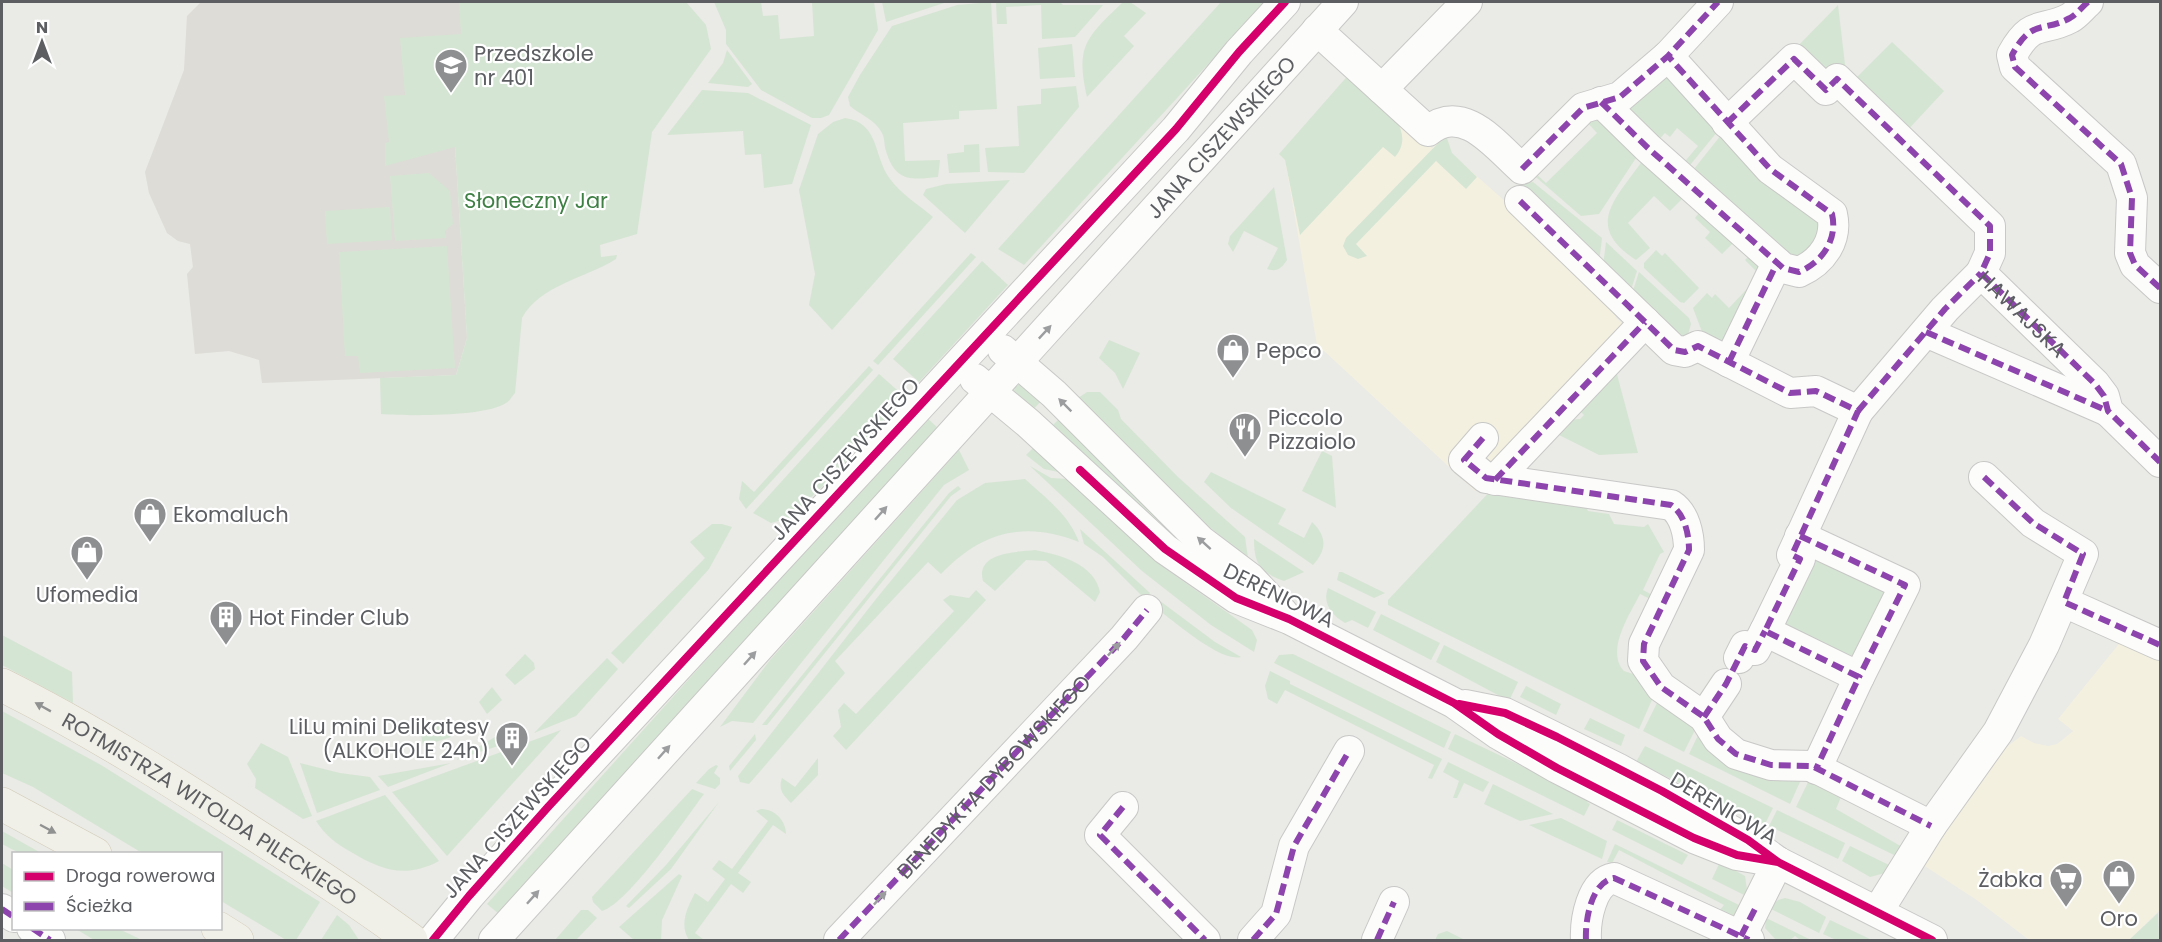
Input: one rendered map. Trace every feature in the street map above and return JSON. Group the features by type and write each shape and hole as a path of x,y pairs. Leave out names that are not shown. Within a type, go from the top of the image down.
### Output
{"main road":[{"name":"ROTMISTRZA WITOLDA PILECKIEGO","path":"2,685 135,759 207,803 340,890 411,940"},
{"path":"2,804 91,852"},
{"path":"221,930 237,940"}],"street":[{"name":"JANA CISZEWSKIEGO","path":"433,940 548,807 1176,129 1284,2"},
{"name":"JANA CISZEWSKIEGO","path":"494,940 1343,2"},
{"path":"1383,89 1467,2"},
{"path":"1317,30 1428,131 1447,121 1471,124 1522,169 1583,108 1620,97 1668,56 1718,2"},
{"path":"2088,2 2069,19 2042,25 2028,33 2012,55 2015,67 2121,164 2132,198 2130,253 2135,265 2160,288"},
{"path":"1601,102 1777,263 1794,272 1815,264 1828,248 1834,225 1832,214 1770,169 1668,56"},
{"name":"HAWAJSKA","path":"1727,123 1794,59 1826,90 1837,80 1990,226 1990,253 1981,273 2095,384 2104,396 2108,411 2160,462"},
{"path":"1520,201 1674,350 1685,352 1698,346 1790,393 1816,391 1849,406"},
{"path":"1729,362 1777,263"},
{"path":"1704,717 1733,671 1745,646 1755,651 1800,559 1792,555 1849,406 1926,332 1981,273"},
{"path":"1495,480 1646,322"},
{"path":"1926,332 2108,411"},
{"name":"DERENIOWA","path":"984,335 1018,361 1201,541 1250,578 1289,619"},
{"name":"DERENIOWA","path":"956,365 991,390 1165,549 1236,598 1289,619 1454,703 1498,734 1557,768 1695,838 1737,855 1778,862 1932,940"},
{"path":"1483,438 1464,460 1479,474 1495,480 1671,505 1677,509 1688,534 1689,550 1642,651 1643,661 1661,687 1704,717 1718,739 1736,754 1771,765 1816,769 1930,826"},
{"path":"1878,911 1930,826 1998,732 2064,602 2083,554 2033,523 1984,477"},
{"path":"1800,536 1905,585 1816,769"},
{"path":"2064,602 2160,645"},
{"name":"BENEDYKTA DYBOWSKIEGO","path":"839,940 1109,654 1147,610"},
{"path":"1765,631 1859,677"},
{"path":"1253,940 1276,914 1294,846 1348,751"},
{"path":"1123,807 1100,835 1205,940"},
{"path":"1586,940 1586,924 1597,892 1601,884 1614,878 1745,938 1778,862"},
{"path":"1377,940 1394,902"},
{"path":"35,930 50,940"}],"shaded area":[{"path":"201,2 607,2 455,147 467,338 456,375 262,383 259,360 229,351 195,354 187,274 193,267 190,244 178,241 167,233 149,193 145,172 184,70 187,16"},
{"path":"1399,122 1432,148 1446,135 1452,154 1624,307 1615,317 1630,330 1475,491 1324,351 1318,351 1285,160 1279,154"},
{"path":"2122,640 2160,658 2160,910 2129,940 2029,940 1978,901 1920,863 1998,751 2021,736 2034,743 2048,746 2057,744 2073,731 2058,719"}],"green space":[{"name":"Słoneczny Jar","path":"459,2 686,2 706,25 711,49 652,132 637,234 600,245 601,257 617,255 616,259 552,290 530,307 522,318 515,393 509,401 496,408 464,413 381,414 380,378 456,375 467,338 455,147 385,166 385,143 389,142 384,96 405,95 400,38 461,34"},
{"path":"714,2 761,2 763,16 778,15 780,39 814,36 812,2 874,2 878,30 829,115 812,118 761,90 726,44 726,30"},
{"path":"882,2 947,2 886,22"},
{"path":"991,2 997,109 959,111 959,119 903,123 905,161 940,160 938,177 920,179 899,174 890,161 879,128 850,106 848,97 892,26 957,5"},
{"path":"996,2 1103,5 1075,37 1042,39 1041,5 1006,7 1007,24 997,24"},
{"path":"1123,2 1130,2 1146,13 1124,36 1134,46 1087,97 1082,65 1087,43 1100,24"},
{"path":"1221,2 1265,2 1024,265 998,249"},
{"path":"1838,5 1846,73 1825,81 1792,52"},
{"path":"1892,42 1944,91 1904,134 1856,78"},
{"path":"1072,44 1075,77 1040,79 1038,48"},
{"path":"727,50 752,84 748,87 708,83 723,63"},
{"path":"1662,69 1722,126 1686,170 1681,166 1698,146 1677,128 1670,137 1665,133 1655,144 1629,119 1627,101"},
{"path":"1351,72 1381,100 1398,122 1402,134 1401,146 1395,157 1383,147 1300,235 1285,160 1279,154"},
{"path":"1076,86 1079,107 1024,173 988,172 985,148 1019,146 1017,106 1041,104 1041,89"},
{"path":"702,90 748,93 811,125 792,184 764,188 761,154 745,155 743,131 667,135"},
{"path":"845,118 864,126 870,133 890,179 933,217 832,330 809,305 815,274 799,190 818,134 833,122"},
{"path":"1597,118 1640,152 1599,214 1581,216 1530,172 1534,172 1546,183 1597,133 1586,121"},
{"path":"1725,130 1793,194 1826,231 1794,265 1690,174"},
{"path":"1446,135 1452,153 1477,177 1466,189 1436,161 1356,244 1367,256 1358,259 1348,255 1343,246 1346,238"},
{"path":"979,144 980,172 949,173 947,154 964,152 964,145"},
{"path":"1645,157 1687,194 1670,211 1654,196 1628,223 1650,248 1636,260 1620,247 1611,235 1608,222 1610,210 1616,198"},
{"path":"429,173 450,191 453,224 445,231 446,238 395,241 390,176"},
{"path":"1010,180 965,233 923,195 926,189 946,184"},
{"path":"1533,182 1602,238 1598,271 1517,191 1524,183"},
{"path":"1274,187 1287,260 1281,268 1276,270 1267,269 1278,248 1244,231 1233,252 1228,244 1230,236"},
{"path":"390,207 392,240 327,244 325,211"},
{"path":"1699,213 1735,241 1722,254 1705,238 1710,232 1695,218"},
{"path":"1606,242 1637,271 1628,299 1602,274"},
{"path":"447,246 455,368 360,373 358,356 345,356 339,252"},
{"path":"1656,250 1662,256 1665,253 1699,288 1684,303 1680,302 1644,268 1644,263"},
{"path":"1753,252 1760,257 1763,279 1726,354 1707,345 1693,308 1707,293 1712,298 1715,294 1729,308 1760,275 1745,260"},
{"path":"971,253 976,257 878,365 873,361"},
{"path":"982,261 1008,285 919,382 893,359"},
{"path":"1639,272 1689,318 1691,324 1684,349 1630,300"},
{"path":"1109,340 1140,353 1123,389 1115,373 1099,358"},
{"path":"869,366 873,370 746,509 739,499 742,481 754,492"},
{"path":"1615,367 1638,453 1599,455 1553,432 1564,420 1580,419 1584,415 1576,407"},
{"path":"879,374 905,397 822,487 789,518 771,523 753,513"},
{"path":"1021,383 1042,400 1029,414 1013,395 1015,387"},
{"path":"1087,392 1100,392 1118,410 1121,419 1178,477 1245,537 1248,558 1188,510 1078,398"},
{"path":"925,416 939,429 500,915 487,904"},
{"path":"1061,417 1238,591 1047,431"},
{"path":"1033,448 1063,473 1044,469 1026,455"},
{"path":"959,450 969,470 944,485 753,723 732,721 720,727 770,660"},
{"path":"1322,451 1332,456 1336,508 1302,491"},
{"path":"1030,466 1051,478 1069,479 1166,569 1252,630 1257,640 1254,652 1211,625 1142,571"},
{"path":"1211,472 1286,509 1278,524 1304,538 1312,522 1323,538 1321,554 1313,565 1231,508 1204,482"},
{"path":"1025,479 1063,515 1079,542 1059,535 1022,531 1004,534 972,548 941,574 928,562 835,661 845,673 749,784 740,782 738,776 876,599 957,500 985,483"},
{"path":"958,486 961,489 951,496 767,725 762,725 949,493"},
{"path":"1494,487 1583,501 1588,511 1609,514 1614,524 1644,527 1648,524 1664,552 1660,554 1643,590 1656,597 1652,600 1640,594 1621,632 1617,653 1624,671 1642,677 1655,693 1639,729 1388,605 1388,600"},
{"path":"712,524 732,527 709,569 623,664 611,653 705,558 690,542"},
{"path":"1080,529 1150,593 1145,599 1103,557 1084,544"},
{"path":"1254,539 1304,572 1284,581 1269,574 1257,561"},
{"path":"1813,545 1895,585 1856,665 1774,626"},
{"path":"1035,550 1065,558 1083,567 1091,574 1100,592 1095,602 1046,561 1026,560 995,591 983,581 982,571 991,559 999,555"},
{"path":"1339,572 1385,593 1374,598 1337,580"},
{"path":"1328,588 1376,612 1368,628 1352,620 1345,623 1336,616 1327,604"},
{"path":"976,590 986,600 846,750 833,736 841,727 838,710 844,703 856,714 954,611 943,600 950,595 969,598"},
{"path":"1156,598 1215,642 1241,657 1221,653 1195,638 1151,604"},
{"path":"1381,614 1440,643 1431,660 1373,630"},
{"path":"2,635 72,672 73,703 2,665"},
{"path":"1444,645 1518,682 1509,701 1436,662"},
{"path":"525,654 534,663 535,669 515,685 505,675"},
{"path":"1293,654 1451,732 1444,748 1274,663 1279,655"},
{"path":"607,658 618,669 576,716 534,733"},
{"path":"1270,671 1290,681 1290,684 1442,759 1432,779 1428,778 1434,765 1285,690 1277,704 1268,699 1265,686"},
{"path":"1526,686 1561,704 1556,715 1520,697"},
{"path":"492,687 502,700 487,714 479,702"},
{"path":"1660,697 1698,724 1684,752 1643,731"},
{"path":"2,711 101,765 320,902 296,940 286,940 222,902 222,852 140,852 33,787 2,773"},
{"path":"1590,718 1625,735 1621,746 1584,729"},
{"path":"445,721 451,737 423,746 420,729"},
{"path":"509,724 523,735 519,739 456,760 495,737"},
{"path":"1701,729 1804,773 1790,804 1689,754"},
{"path":"561,730 447,856 392,792"},
{"path":"755,734 756,740 730,771 729,766"},
{"path":"1455,734 1589,798 1587,802 1590,804 1584,816 1448,749"},
{"path":"261,743 288,757 312,816 303,819 255,788 256,779 247,764"},
{"path":"1645,746 1773,808 1765,824 1636,762"},
{"path":"818,758 818,775 791,803 782,792 782,778 795,787"},
{"path":"1448,762 1489,782 1483,792 1464,783 1457,798 1453,798 1459,781 1443,772"},
{"path":"300,763 340,773 370,777 380,790 317,813"},
{"path":"451,763 388,787 378,776"},
{"path":"718,766 714,773 720,778 720,784 715,789 696,783 709,769"},
{"path":"1811,776 1843,792 1836,809 1904,848 1898,857 1796,807"},
{"path":"1493,784 1553,814 1520,821 1484,804"},
{"path":"692,789 704,794 641,877 627,893 602,911 593,902 592,897"},
{"path":"385,795 439,861 415,870 383,868 340,845 327,835 316,821"},
{"path":"719,802 671,869 629,908 626,906 666,865"},
{"path":"761,809 770,811 782,820 786,834 773,825 738,873 751,882 743,893 731,884 695,933 704,940 689,940 684,922 695,893 708,902 725,879 712,869 719,860 732,869 768,821 756,811"},
{"path":"1777,810 1845,843 1838,859 1769,826"},
{"path":"1561,818 1607,841 1602,859 1529,825"},
{"path":"1617,820 1688,855 1682,865 1612,830"},
{"path":"2,831 39,852 17,852 2,844"},
{"path":"1615,844 1745,908 1738,918 1715,916 1724,905 1619,850 1612,863 1607,862"},
{"path":"1850,846 1891,866 1885,873 1870,877 1842,861"},
{"path":"1720,862 1745,876 1748,897 1712,879"},
{"path":"2,863 12,869 12,892 2,886"},
{"path":"679,874 682,876 662,920 661,940 634,940 619,927"},
{"path":"1785,898 1800,902 1826,917 1819,933 1769,908 1778,900"},
{"path":"581,910 588,910 597,918 576,940 555,940"},
{"path":"2158,913 2159,940 2129,940"},
{"path":"337,915 349,925 359,940 321,940"},
{"path":"1766,918 1811,940 1800,940 1795,936 1790,940 1776,940 1765,928"},
{"path":"1830,920 1872,940 1836,940 1823,934"},
{"path":"78,930 121,930 142,940 94,940"},
{"path":"1447,931 1465,940 1435,940 1438,934"}],"marked path":[{"path":"1522,169 1583,108 1620,97 1668,56 1718,2"},
{"path":"2088,2 2070,18 2038,28 2026,36 2012,55 2015,67 2121,164 2132,198 2130,253 2135,265 2160,288"},
{"path":"1601,102 1648,148 1783,268 1799,272 1807,268 1821,256 1830,241 1833,233 1832,214 1770,169 1668,56"},
{"path":"1727,123 1794,59 1826,90 1837,79 1990,226 1990,253 1981,273 2095,384 2104,396 2108,411 2160,462"},
{"path":"1520,201 1674,350 1685,352 1698,346 1790,393 1816,391 1858,411 1792,555 1800,559 1765,631 1859,677 1816,769"},
{"path":"1729,362 1777,263"},
{"path":"1858,411 1945,309 1981,273"},
{"path":"1495,480 1645,322"},
{"path":"1926,332 2108,411"},
{"path":"1483,438 1464,460 1486,478 1671,505 1680,514 1687,532 1689,550 1644,644 1643,661 1661,687 1704,717 1718,739 1736,754 1771,765 1812,766 1931,826"},
{"path":"1984,477 2033,523 2083,554 2064,602 2160,645"},
{"path":"1800,536 1905,585 1859,677"},
{"path":"839,940 1124,638 1147,610"},
{"path":"1704,717 1726,684 1745,646 1755,650 1765,631"},
{"path":"1253,940 1276,914 1294,846 1349,751"},
{"path":"1123,807 1100,835 1205,940"},
{"path":"1586,940 1588,913 1595,894 1606,881 1614,878 1749,940"},
{"path":"1377,940 1394,902"},
{"path":"1741,936 1756,907"},
{"path":"2,909 12,916"},
{"path":"35,930 50,940"}],"cycle path":[{"path":"433,940 548,807 1176,129 1239,52 1285,2"},
{"path":"1080,470 1165,549 1236,598 1289,619 1454,703 1498,734 1557,768 1694,838 1737,855 1778,862"},
{"path":"1459,704 1505,713 1557,737 1662,791 1748,840 1778,862 1932,940"}],"place":[{"name":"Przedszkole nr 401","path":"451,94"},
{"name":"Pepco","path":"1233,379"},
{"name":"Piccolo Pizzaiolo","path":"1245,458"},
{"name":"Ekomaluch","path":"150,543"},
{"name":"Ufomedia","path":"87,581"},
{"name":"Hot Finder Club","path":"226,646"},
{"name":"LiLu mini Delikatesy (ALKOHOLE 24h)","path":"512,767"},
{"name":"Oro","path":"2119,905"},
{"name":"Żabka","path":"2066,908"}]}
